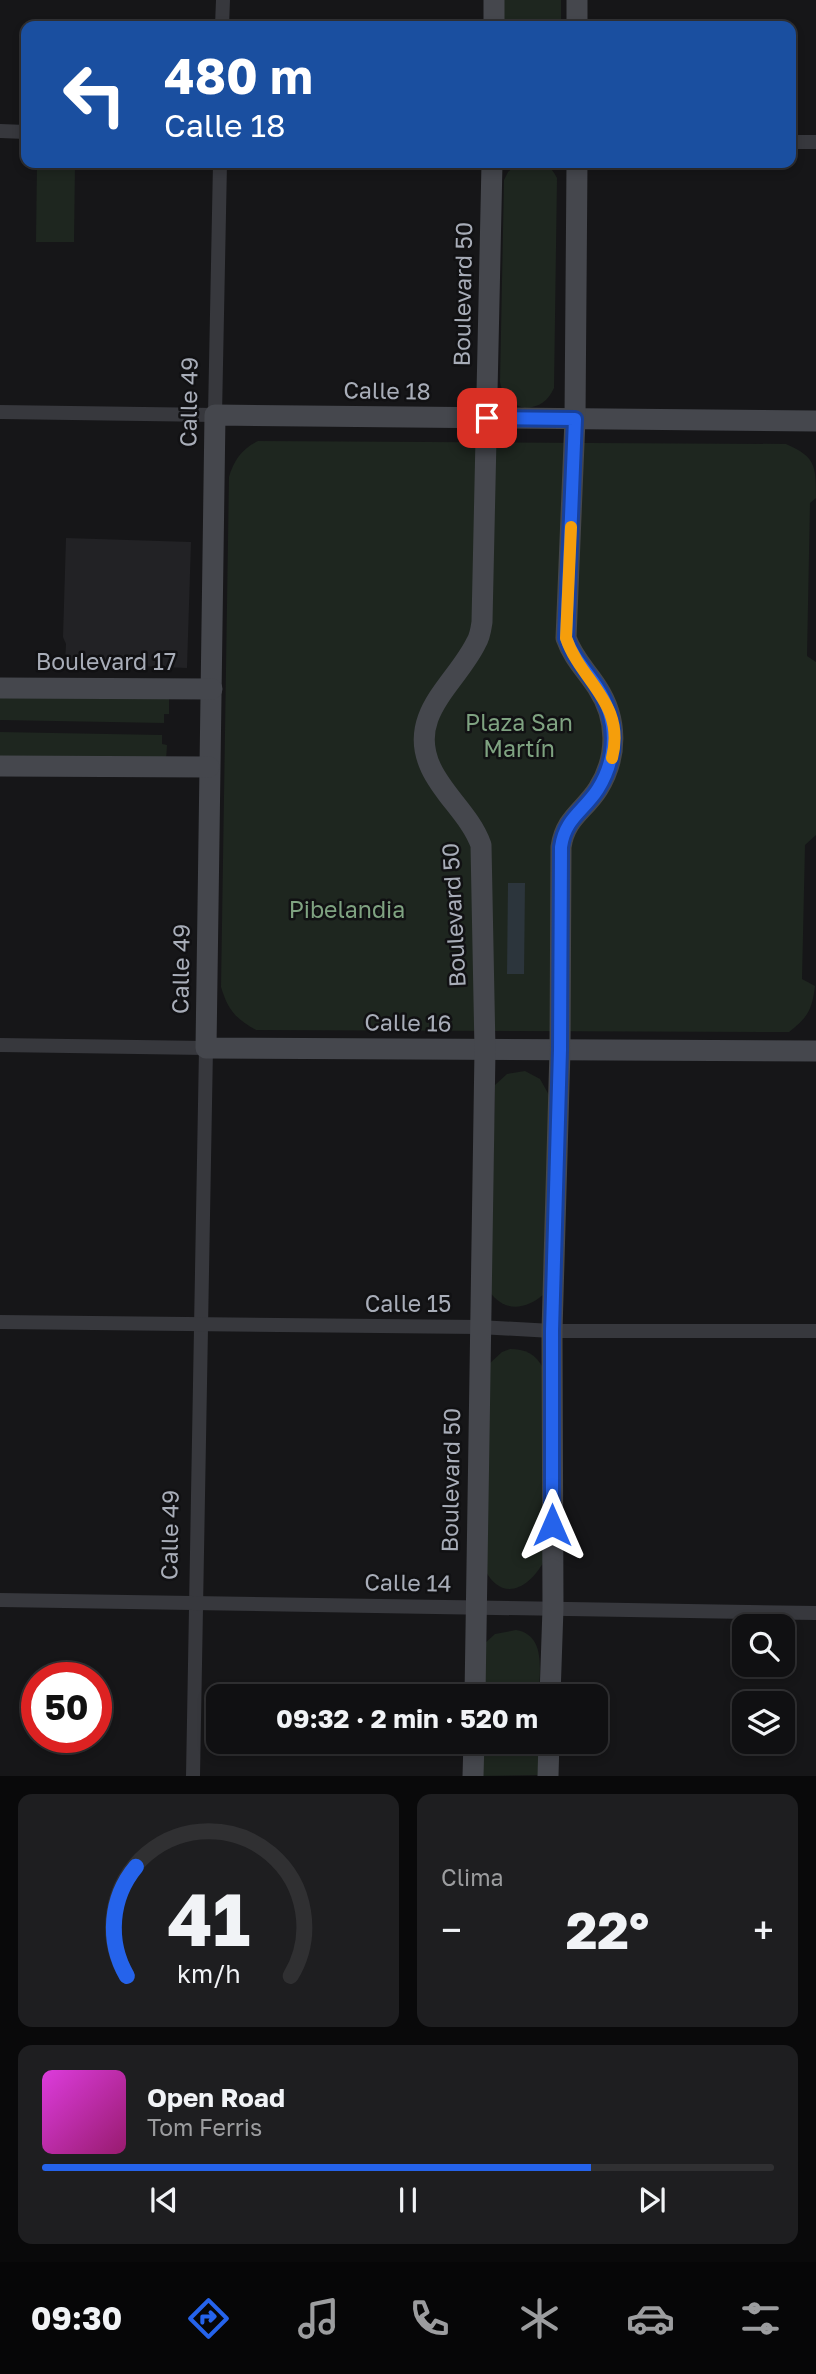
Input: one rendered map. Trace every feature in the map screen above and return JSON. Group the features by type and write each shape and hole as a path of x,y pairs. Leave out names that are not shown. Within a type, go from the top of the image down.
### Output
{"main road":[{"path":"494,0 494,21"},
{"path":"577,0 577,21"},
{"name":"Boulevard 50","path":"475,1684 485,1050 481,845 470,821 431,768 425,751 424,733 430,713 442,690 478,640 482,622 492,168"},
{"path":"550,1684 553,1608 552,1331 560,1050 561,847 563,833 597,791 609,770 613,752 613,724 606,702 571,653 566,638 575,419 577,168"},
{"name":"Calle 18","path":"215,415 816,421"},
{"name":"Calle 49","path":"206,1048 215,415"},
{"name":"Boulevard 17","path":"0,688 212,689"},
{"path":"0,766 209,767"},
{"name":"Calle 16","path":"206,1048 816,1051"},
{"path":"473,1776 474,1754"},
{"path":"548,1776 549,1754"}],"street":[{"path":"222,21 223,0"},
{"path":"0,131 21,132"},
{"path":"796,142 816,142"},
{"name":"Calle 49","path":"215,415 220,168"},
{"name":"Calle 18","path":"0,412 215,415"},
{"name":"Calle 16","path":"0,1045 206,1048"},
{"name":"Calle 49","path":"193,1776 206,1048"},
{"name":"Calle 15","path":"0,1322 479,1327 552,1331 816,1331"},
{"name":"Calle 14","path":"0,1600 816,1613"}],"shaded area":[{"path":"66,538 191,542 187,668 65,663 66,644 63,637"},
{"path":"508,883 525,883 524,974 507,974"}],"green space":[{"path":"504,0 561,0 561,21 504,21"},
{"path":"37,168 75,168 74,242 36,242"},
{"path":"512,168 550,168 557,178 554,388 543,402 525,408 508,399 500,382 504,180"},
{"name":"Plaza San Martín","path":"258,441 786,444 809,458 816,487 816,498 810,503 807,656 816,662 816,835 805,845 802,979 815,986 808,1012 795,1027 789,1032 256,1030 233,1013 221,987 229,477 239,456"},
{"path":"0,695 169,699 169,714 164,714 164,723 0,720"},
{"path":"0,732 162,735 162,744 167,745 166,760 0,757"},
{"path":"525,1071 540,1079 549,1095 543,1295 529,1304 515,1307 502,1303 490,1292 495,1085 507,1074"},
{"path":"510,1349 530,1353 543,1368 544,1561 524,1584 508,1589 500,1587 485,1570 489,1364 502,1352"},
{"path":"516,1630 533,1639 539,1656 539,1684 482,1684 484,1644 495,1634"},
{"path":"481,1754 539,1754 539,1775 480,1776"}],"slow traffic":[{"path":"571,527 566,638 571,653 606,702 613,724 612,758"}],"route":[{"path":"487,418 575,419 566,638 571,653 606,702 613,724 613,752 609,770 597,791 563,833 561,847 560,1050 552,1331 552,1525"}],"park label":[{"name":"Pibelandia","path":"347,910"}]}
